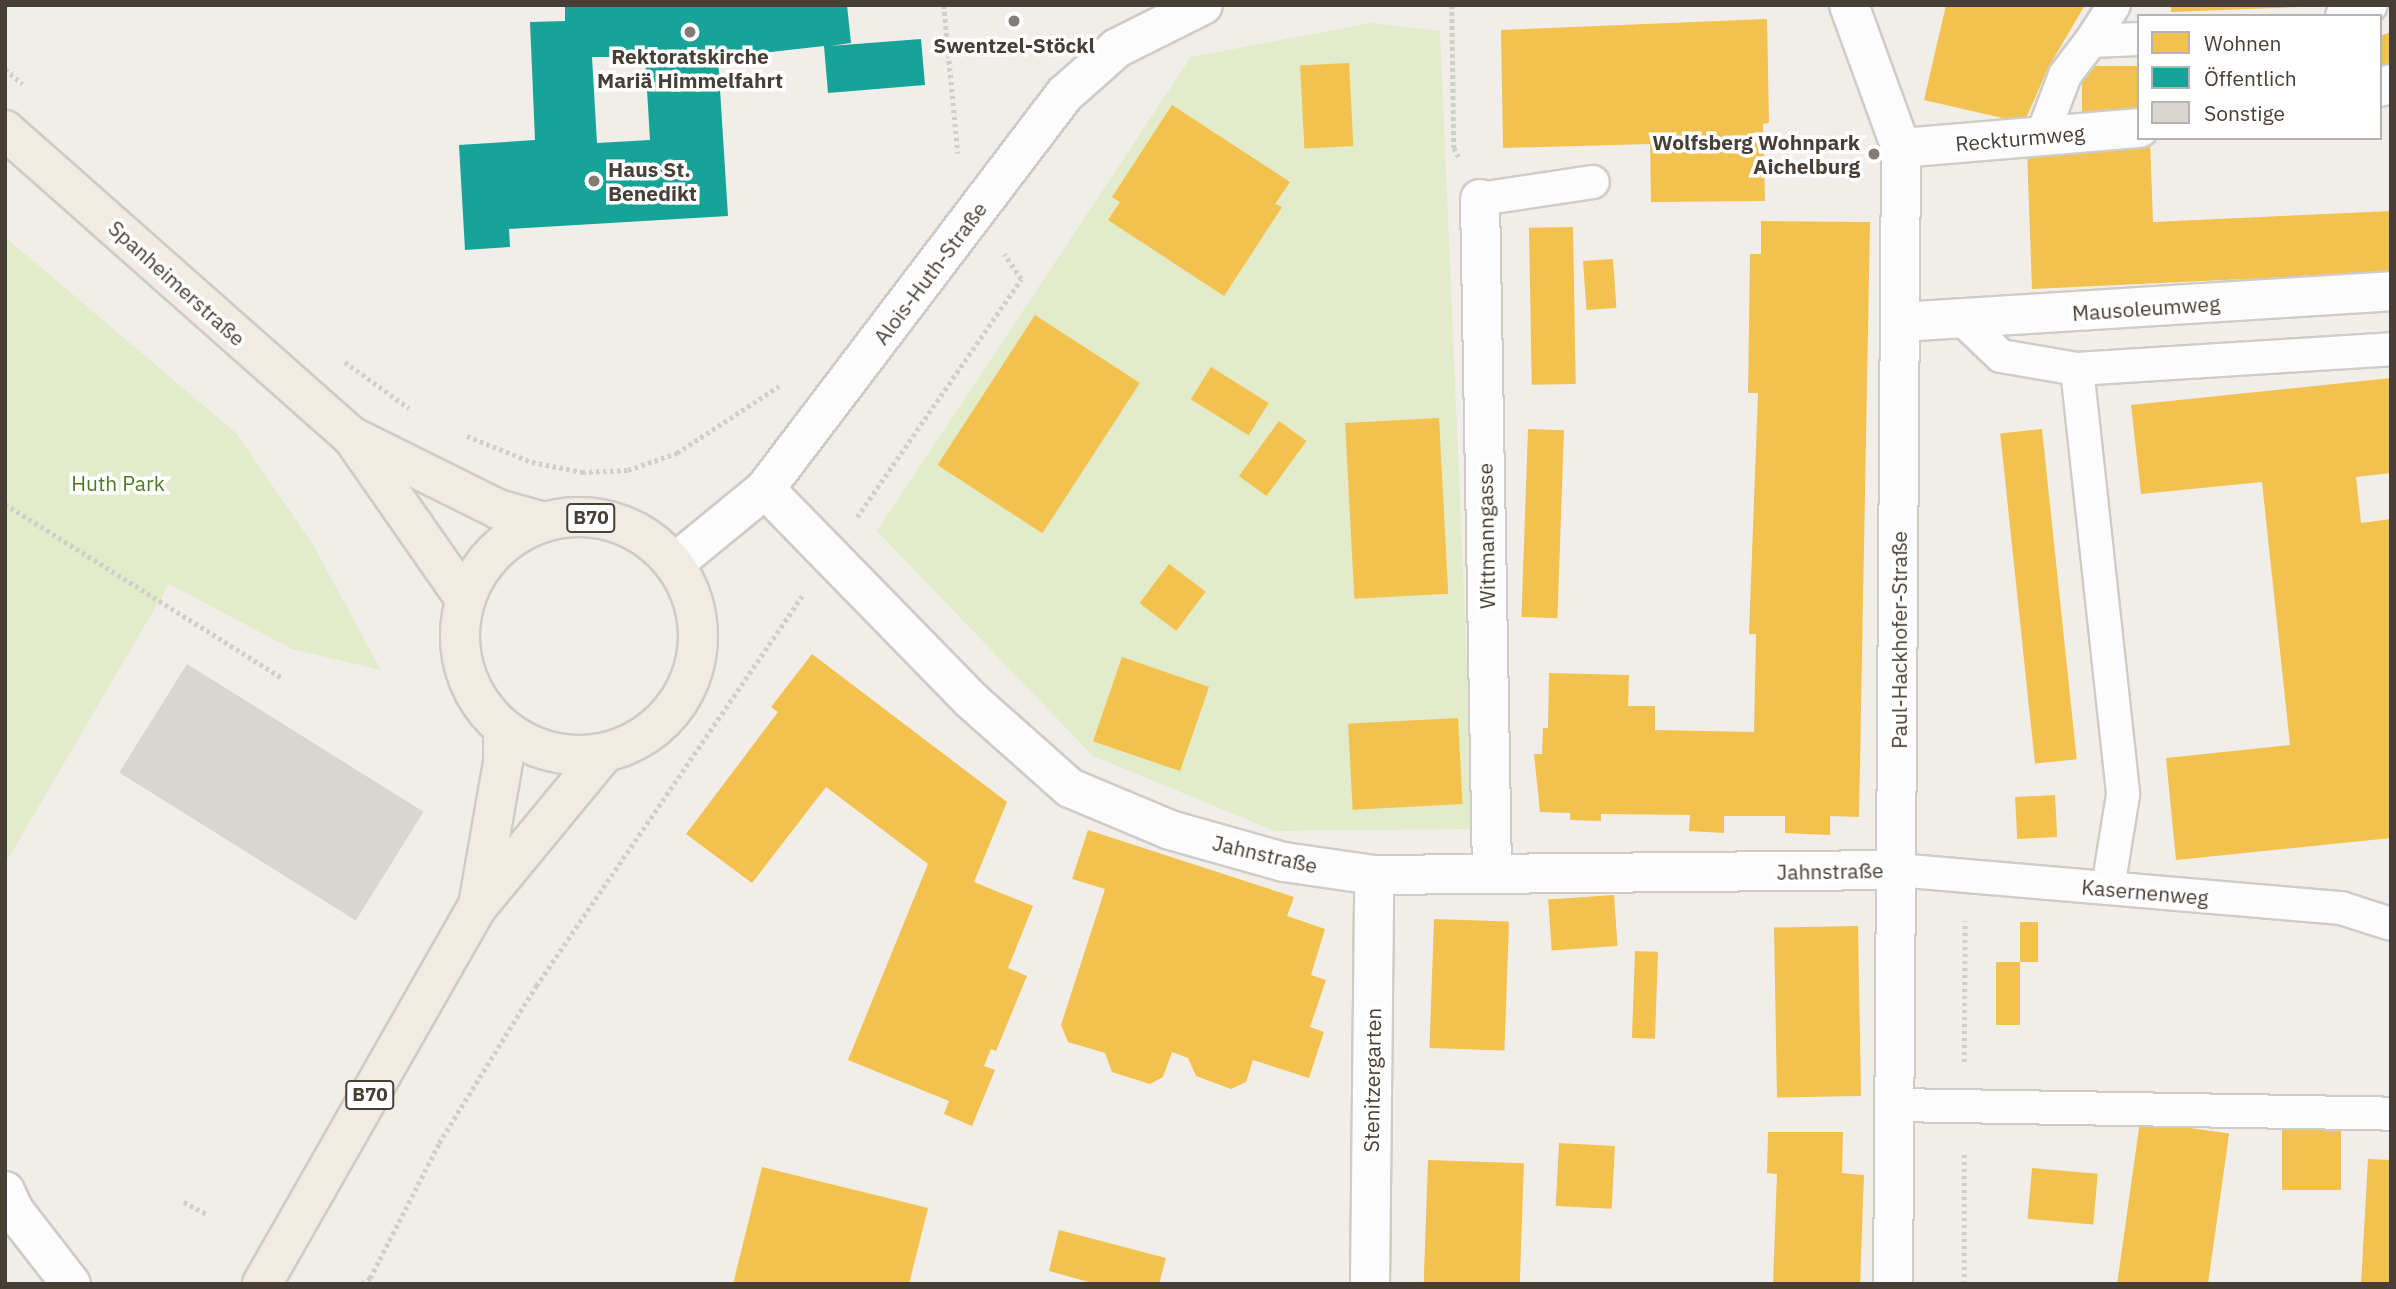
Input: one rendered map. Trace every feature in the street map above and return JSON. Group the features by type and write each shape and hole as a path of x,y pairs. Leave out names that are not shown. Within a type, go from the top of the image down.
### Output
{"main road":[{"name":"Spanheimerstraße","path":"5,130 351,436 465,599"},
{"name":"Spanheimerstraße","path":"351,436 498,509 544,522"},
{"name":"B70","path":"580,517 615,523 648,538 674,563 693,599 700,638 692,678 672,712 642,739 604,753 568,756 533,747 503,728 478,702 464,669 460,634 465,599 495,551 544,522 580,517"},
{"name":"B70","path":"478,905 503,762 503,728"},
{"name":"B70","path":"262,1284 478,905 604,753"}],"street":[{"name":"Paul-Hackhofer-Straße","path":"1849,5 1901,148 1894,1284"},
{"name":"Alois-Huth-Straße","path":"674,563 765,489 1065,94 1117,48 1193,7"},
{"name":"Reckturmweg","path":"1901,148 2137,128"},
{"name":"Wittmanngasse","path":"1480,199 1492,874"},
{"name":"Mausoleumweg","path":"1901,322 2391,291"},
{"name":"Jahnstraße","path":"765,489 971,701 1070,788 1170,830 1284,862 1374,875 1897,870"},
{"name":"Stenitzergarten","path":"1370,1284 1374,875"},
{"path":"5,1191 15,1212 71,1284"}],"lane":[{"path":"2042,136 2066,75 2114,5"},
{"path":"2347,14 2371,5"},
{"path":"2091,41 2137,39"},
{"path":"1480,199 1593,182"},
{"path":"1963,320 2001,356 2077,369 2391,349"},
{"path":"2077,369 2123,795 2108,888"},
{"name":"Kasernenweg","path":"1897,870 2341,908 2391,924"},
{"path":"1895,1105 2391,1114"}],"path":[{"path":"944,5 958,157"},
{"path":"1452,5 1454,148 1480,199"},
{"path":"5,69 33,93"},
{"path":"362,1284 370,1278 439,1143 536,986 1021,279 998,246"},
{"path":"336,355 413,411"},
{"path":"460,433 532,462 582,472 628,470 677,453 792,378"},
{"path":"5,504 284,679"},
{"path":"184,1202 208,1215"}],"green space":[{"path":"1371,23 1440,31 1474,829 1275,831 1093,756 877,531 1191,57"},
{"name":"Huth Park","path":"5,237 236,433 312,543 381,670 292,649 169,584 5,864"}],"building: Wohnen":[{"path":"1946,5 2085,5 2048,68 2024,123 1924,100"},
{"path":"2171,5 2300,5 2301,7 2171,12"},
{"path":"1767,19 1769,123 1763,124 1765,201 1651,202 1650,144 1503,148 1501,30"},
{"path":"2391,32 2391,73 2382,76 2382,35"},
{"path":"1349,63 1353,146 1304,148 1300,66"},
{"path":"2082,66 2137,66 2137,112 2082,112"},
{"path":"1172,105 1290,182 1275,204 1282,207 1224,296 1108,220 1120,202 1112,197"},
{"path":"2150,140 2153,222 2391,211 2391,272 2032,289 2027,150"},
{"path":"1761,221 1870,222 1859,817 1830,816 1830,835 1785,833 1785,816 1724,816 1724,833 1689,831 1690,815 1601,814 1601,821 1570,820 1570,813 1540,812 1534,754 1542,754 1543,728 1548,728 1549,673 1629,675 1628,706 1655,706 1655,730 1754,732 1756,634 1749,634 1758,393 1748,393 1750,254 1761,254"},
{"path":"1573,227 1576,384 1532,385 1529,228"},
{"path":"1613,259 1616,308 1586,310 1583,261"},
{"path":"1035,315 1140,383 1042,533 938,465"},
{"path":"1211,367 1269,403 1249,435 1191,399"},
{"path":"2391,378 2391,473 2356,477 2361,523 2391,519 2391,838 2176,860 2166,758 2290,745 2262,482 2141,494 2131,405"},
{"path":"1439,418 1448,594 1354,599 1345,423"},
{"path":"1279,421 1307,441 1267,496 1239,476"},
{"path":"1528,429 1564,430 1557,618 1521,617"},
{"path":"2042,429 2077,759 2035,764 2000,433"},
{"path":"1169,564 1206,592 1176,631 1140,603"},
{"path":"812,654 1007,802 974,882 1033,906 1008,968 1027,976 996,1051 991,1049 984,1066 995,1070 972,1126 944,1114 949,1101 848,1060 928,864 826,787 752,883 686,834 778,712 771,707"},
{"path":"1122,657 1209,687 1180,771 1093,741"},
{"path":"1458,718 1463,804 1353,810 1348,724"},
{"path":"2055,795 2057,837 2017,839 2015,797"},
{"path":"1088,830 1294,897 1287,916 1325,929 1311,975 1326,980 1310,1027 1324,1032 1309,1078 1253,1060 1246,1082 1231,1089 1196,1076 1188,1058 1172,1052 1163,1077 1150,1084 1112,1072 1105,1053 1068,1042 1061,1025 1105,889 1072,879"},
{"path":"1614,895 1618,946 1552,950 1548,900"},
{"path":"1434,919 1509,922 1504,1051 1429,1048"},
{"path":"2020,922 2038,922 2038,962 2020,962"},
{"path":"1858,926 1861,1096 1777,1097 1774,927"},
{"path":"1635,951 1658,952 1655,1039 1632,1038"},
{"path":"1996,962 2020,962 2020,1025 1996,1025"},
{"path":"2140,1121 2229,1134 2208,1284 2117,1282"},
{"path":"2282,1126 2341,1126 2341,1190 2282,1190"},
{"path":"1768,1132 1843,1132 1842,1173 1864,1175 1860,1284 1773,1284 1777,1174 1767,1173"},
{"path":"1559,1143 1615,1146 1612,1209 1556,1206"},
{"path":"2368,1159 2391,1160 2391,1284 2361,1284"},
{"path":"1428,1160 1524,1163 1520,1284 1424,1284"},
{"path":"762,1167 928,1208 909,1284 733,1284"},
{"path":"2032,1168 2098,1174 2093,1225 2028,1219"},
{"path":"1059,1230 1166,1258 1159,1284 1096,1284 1049,1271"}],"building: Öffentlich":[{"name":"Haus St. Benedikt","path":"565,5 847,5 851,43 830,46 921,39 925,85 828,93 824,46 718,58 728,216 509,229 510,247 465,250 459,145 535,140 530,22 565,21","holes":["592,57 645,57 650,140 597,143"]}],"building: Sonstige":[{"path":"187,664 424,812 356,920 119,773"}],"place":[{"name":"Swentzel-Stöckl","path":"1014,21"},
{"name":"Rektoratskirche Mariä Himmelfahrt","path":"690,32"},
{"name":"Wolfsberg Wohnpark Aichelburg","path":"1874,154"},
{"name":"Haus St. Benedikt","path":"594,181"}]}
